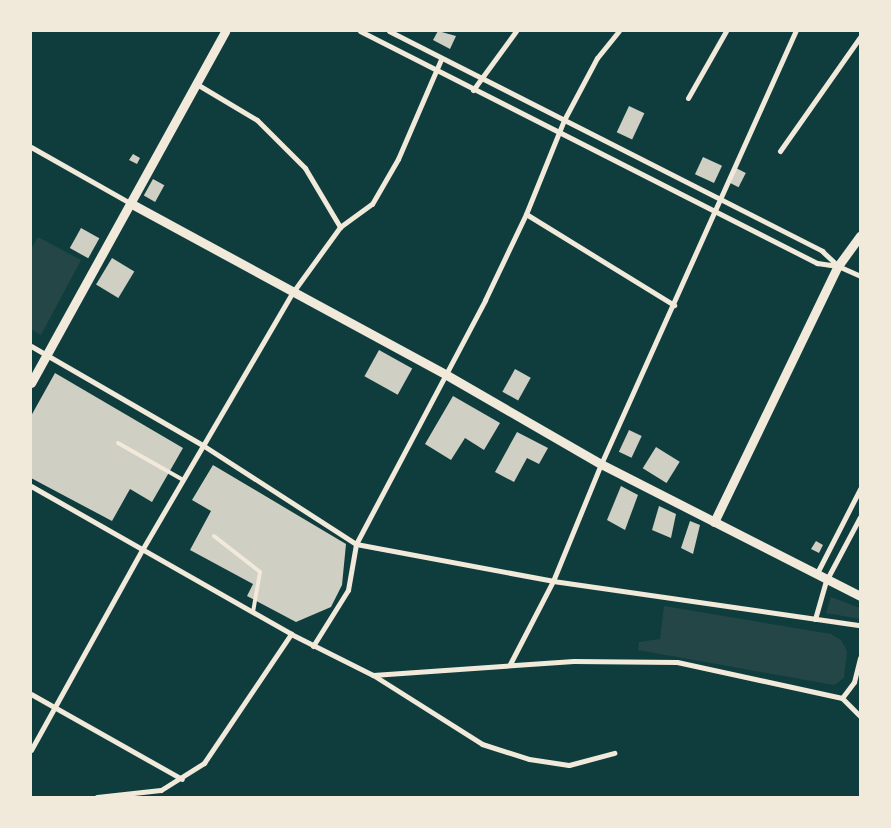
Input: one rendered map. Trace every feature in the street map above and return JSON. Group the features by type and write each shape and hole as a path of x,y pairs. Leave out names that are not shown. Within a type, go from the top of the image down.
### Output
{"street":[{"path":"31,383 195,82 225,31"},
{"path":"360,31 435,72 559,132 817,263 838,266 860,276"},
{"path":"389,31 822,251 838,266"},
{"path":"473,90 479,77 516,31"},
{"path":"313,646 348,590 356,544 526,214 564,120 597,58 619,31"},
{"path":"688,98 726,31"},
{"path":"510,664 553,581 601,464 674,305 718,199 796,31"},
{"path":"780,150 860,37"},
{"path":"31,750 142,550 293,292 340,227 372,204 398,159 441,59"},
{"path":"195,82 258,120 305,168 340,227"},
{"path":"31,147 130,203 445,374 601,464 816,576 860,596"},
{"path":"526,214 674,305"},
{"path":"714,522 838,266 860,236"},
{"path":"31,346 204,446 356,544 553,581 860,625"},
{"path":"31,486 291,634 373,674 482,744 520,756 569,766 614,753"},
{"path":"816,576 860,489"},
{"path":"815,619 826,581 860,517"},
{"path":"97,797 160,790 182,779 204,763 291,634"},
{"path":"842,698 854,682 860,658"},
{"path":"373,674 574,661 677,662 842,698 860,716"},
{"path":"31,694 182,779"}],"lane":[{"path":"118,442 184,480"},
{"path":"214,536 260,572 252,612"}],"shaded area":[{"path":"38,237 81,260 41,335 31,329 31,249"},
{"path":"831,597 860,608 860,619 826,613"},
{"path":"664,606 831,634 841,640 847,651 844,678 834,685 638,650 639,642 660,639"}],"building":[{"path":"438,31 456,36 450,49 433,40"},
{"path":"629,106 644,113 632,139 617,132"},
{"path":"133,154 140,158 137,164 129,160"},
{"path":"703,157 722,166 714,183 695,174"},
{"path":"736,168 746,173 739,187 729,182"},
{"path":"153,179 164,185 155,202 144,196"},
{"path":"81,228 99,238 88,258 70,248"},
{"path":"112,258 134,271 118,298 96,285"},
{"path":"379,350 412,368 398,395 364,376"},
{"path":"515,369 531,378 518,400 502,392"},
{"path":"55,373 183,448 152,502 130,489 112,521 31,478 31,416"},
{"path":"453,396 500,423 484,450 465,438 451,460 425,444"},
{"path":"629,430 642,436 632,458 619,452"},
{"path":"517,432 548,448 539,464 527,458 514,482 495,472"},
{"path":"656,447 680,462 666,483 643,468"},
{"path":"213,465 346,544 342,585 331,607 296,622 247,596 253,584 190,550 211,511 192,500"},
{"path":"621,486 638,495 625,530 607,520"},
{"path":"659,506 676,514 671,538 652,530"},
{"path":"690,521 700,525 693,554 681,548"},
{"path":"816,541 823,545 819,553 811,549"}]}
